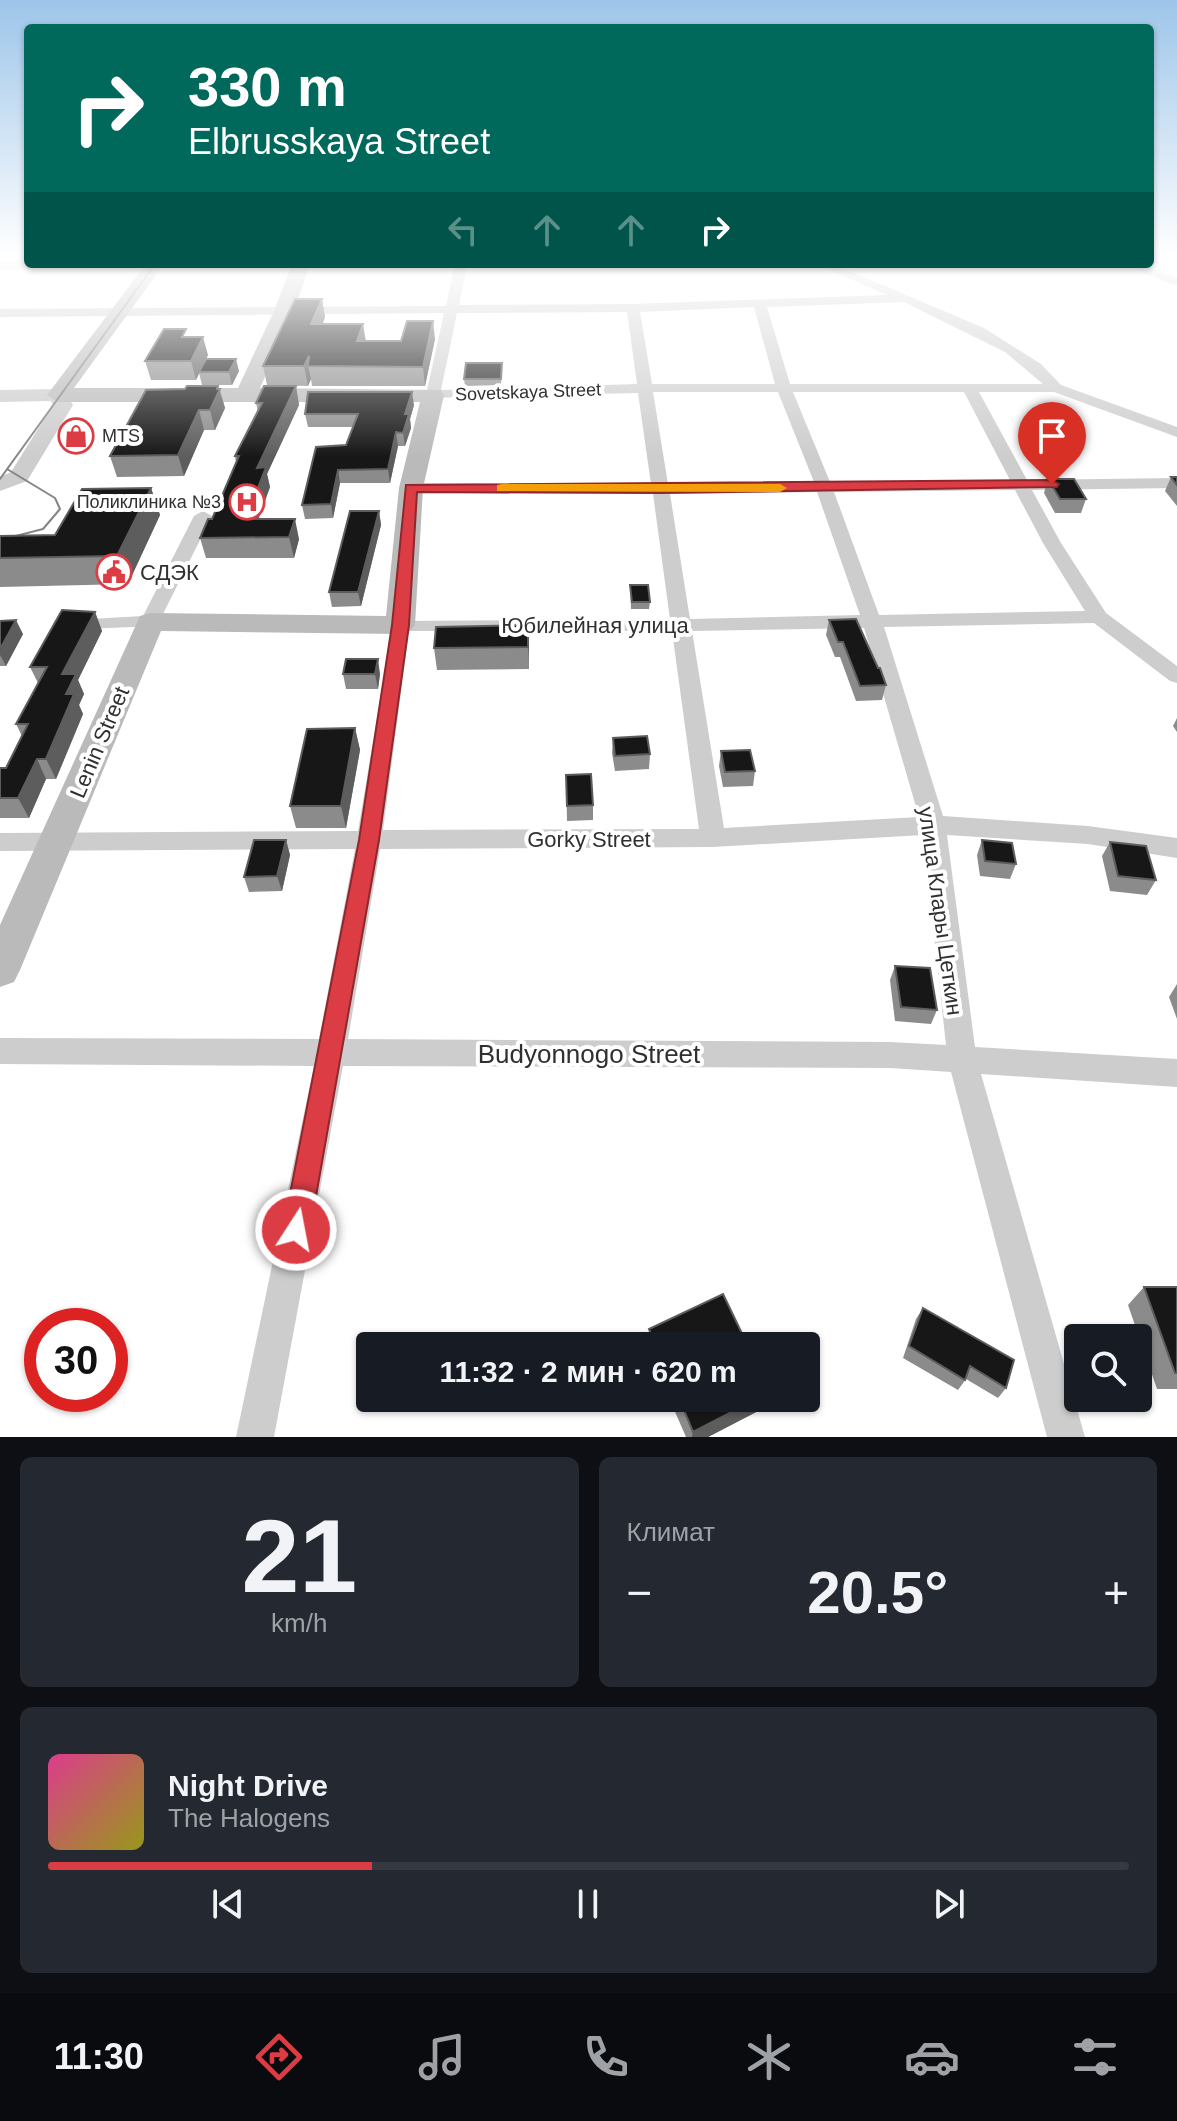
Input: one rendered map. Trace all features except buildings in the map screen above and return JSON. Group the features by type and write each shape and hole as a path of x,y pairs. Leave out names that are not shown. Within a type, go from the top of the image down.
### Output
{"main road":[{"path":"58,395 110,323"},
{"path":"245,397 279,323"},
{"name":"Sovetskaya Street","path":"58,395 433,395"},
{"path":"400,625 411,488 433,395"},
{"name":"Юбилейная улица","path":"150,622 400,625"},
{"name":"Lenin Street","path":"0,970 150,622"}],"street":[{"path":"433,395 450,323"},
{"path":"635,323 713,838"},
{"name":"улица Клары Цеткин","path":"765,323 784,389 824,487 872,622 934,825 962,1060 1066,1437"},
{"path":"960,323 1046,375 1056,388 1177,432"},
{"path":"969,387 1052,543 1099,617 1177,676"},
{"name":"Sovetskaya Street","path":"433,395 644,388 1056,388"},
{"path":"0,485 19,476 63,405 58,395"},
{"name":"Sovetskaya Street","path":"0,396 58,395"},
{"path":"411,488 661,489 1177,483"},
{"name":"Lenin Street","path":"150,622 203,516"},
{"name":"Юбилейная улица","path":"400,625 681,625 1099,617"},
{"name":"Юбилейная улица","path":"91,625 150,622"},
{"path":"255,1437 331,1053 369,840 400,625"},
{"name":"Gorky Street","path":"0,842 713,838 934,825 1088,835 1177,848"},
{"name":"Budyonnogo Street","path":"0,1051 890,1055 1177,1073"}],"tram line":[{"path":"7,469 112,323"},
{"path":"0,479 7,469"},
{"path":"0,540 43,529 60,509 55,498 7,469"}],"slow traffic":[{"path":"502,488 780,488"}],"place":[{"name":"MTS","path":"76,436"},
{"name":"Поликлиника №3","path":"247,502"},
{"name":"СДЭК","path":"114,572"}],"route":[{"path":"296,1230 369,840 400,625 411,488 661,489 1052,484"}]}
